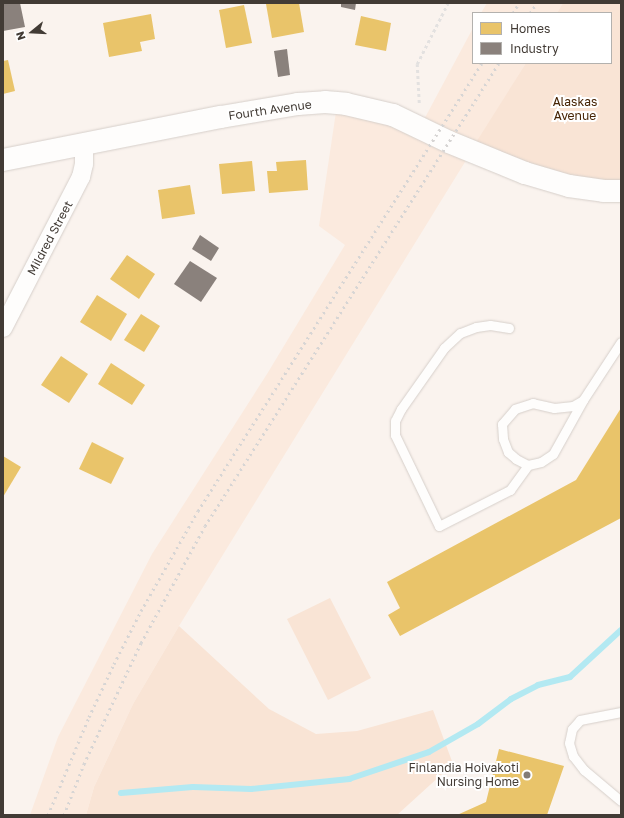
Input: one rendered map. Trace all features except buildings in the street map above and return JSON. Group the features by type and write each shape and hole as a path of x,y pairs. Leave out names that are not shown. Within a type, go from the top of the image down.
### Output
{"street":[{"name":"Fourth Avenue","path":"3,160 221,116 298,104 325,102 346,104 393,115 449,142 525,173 569,186 604,191 621,191"},
{"name":"Mildred Street","path":"3,328 81,177 84,164 84,144"}],"lane":[{"path":"510,328 490,325 476,327 460,333 444,348 401,409 395,421 395,436 439,526 510,490 528,465"},
{"path":"583,400 573,406 554,408 533,403 515,409 502,424 503,439 508,452 516,459 528,465 541,462 553,454 583,400 621,342"},
{"path":"621,712 580,720 572,729 569,743 573,756 584,770 621,801"}],"path":[{"path":"420,128 418,64 448,3"}],"shaded area":[{"path":"487,3 563,3 558,12 482,12"},
{"path":"472,30 472,64 525,64 179,626 133,704 94,787 86,815 30,815 58,737 152,554 267,374 345,245 319,226 337,105 420,127"}],"green space":[{"name":"Alaskas Avenue","path":"563,3 621,3 621,193 470,152 525,64 612,64 612,12 558,12"},
{"path":"330,598 371,678 328,700 287,619"},
{"path":"179,626 269,709 316,734 357,731 433,710 453,764 397,815 86,815 94,787 133,704"}],"waterway":[{"path":"121,793 193,787 251,789 349,779 429,752 478,724 511,699 538,685 570,677 621,630"}],"railway":[{"path":"514,12 519,3"},
{"path":"531,12 537,3"},
{"path":"48,815 89,717 114,664 141,611 198,511 481,64"},
{"path":"64,815 84,764 141,643 205,526 498,64"}],"place":[{"name":"Finlandia Hoivakoti Nursing Home","path":"527,775"}]}
